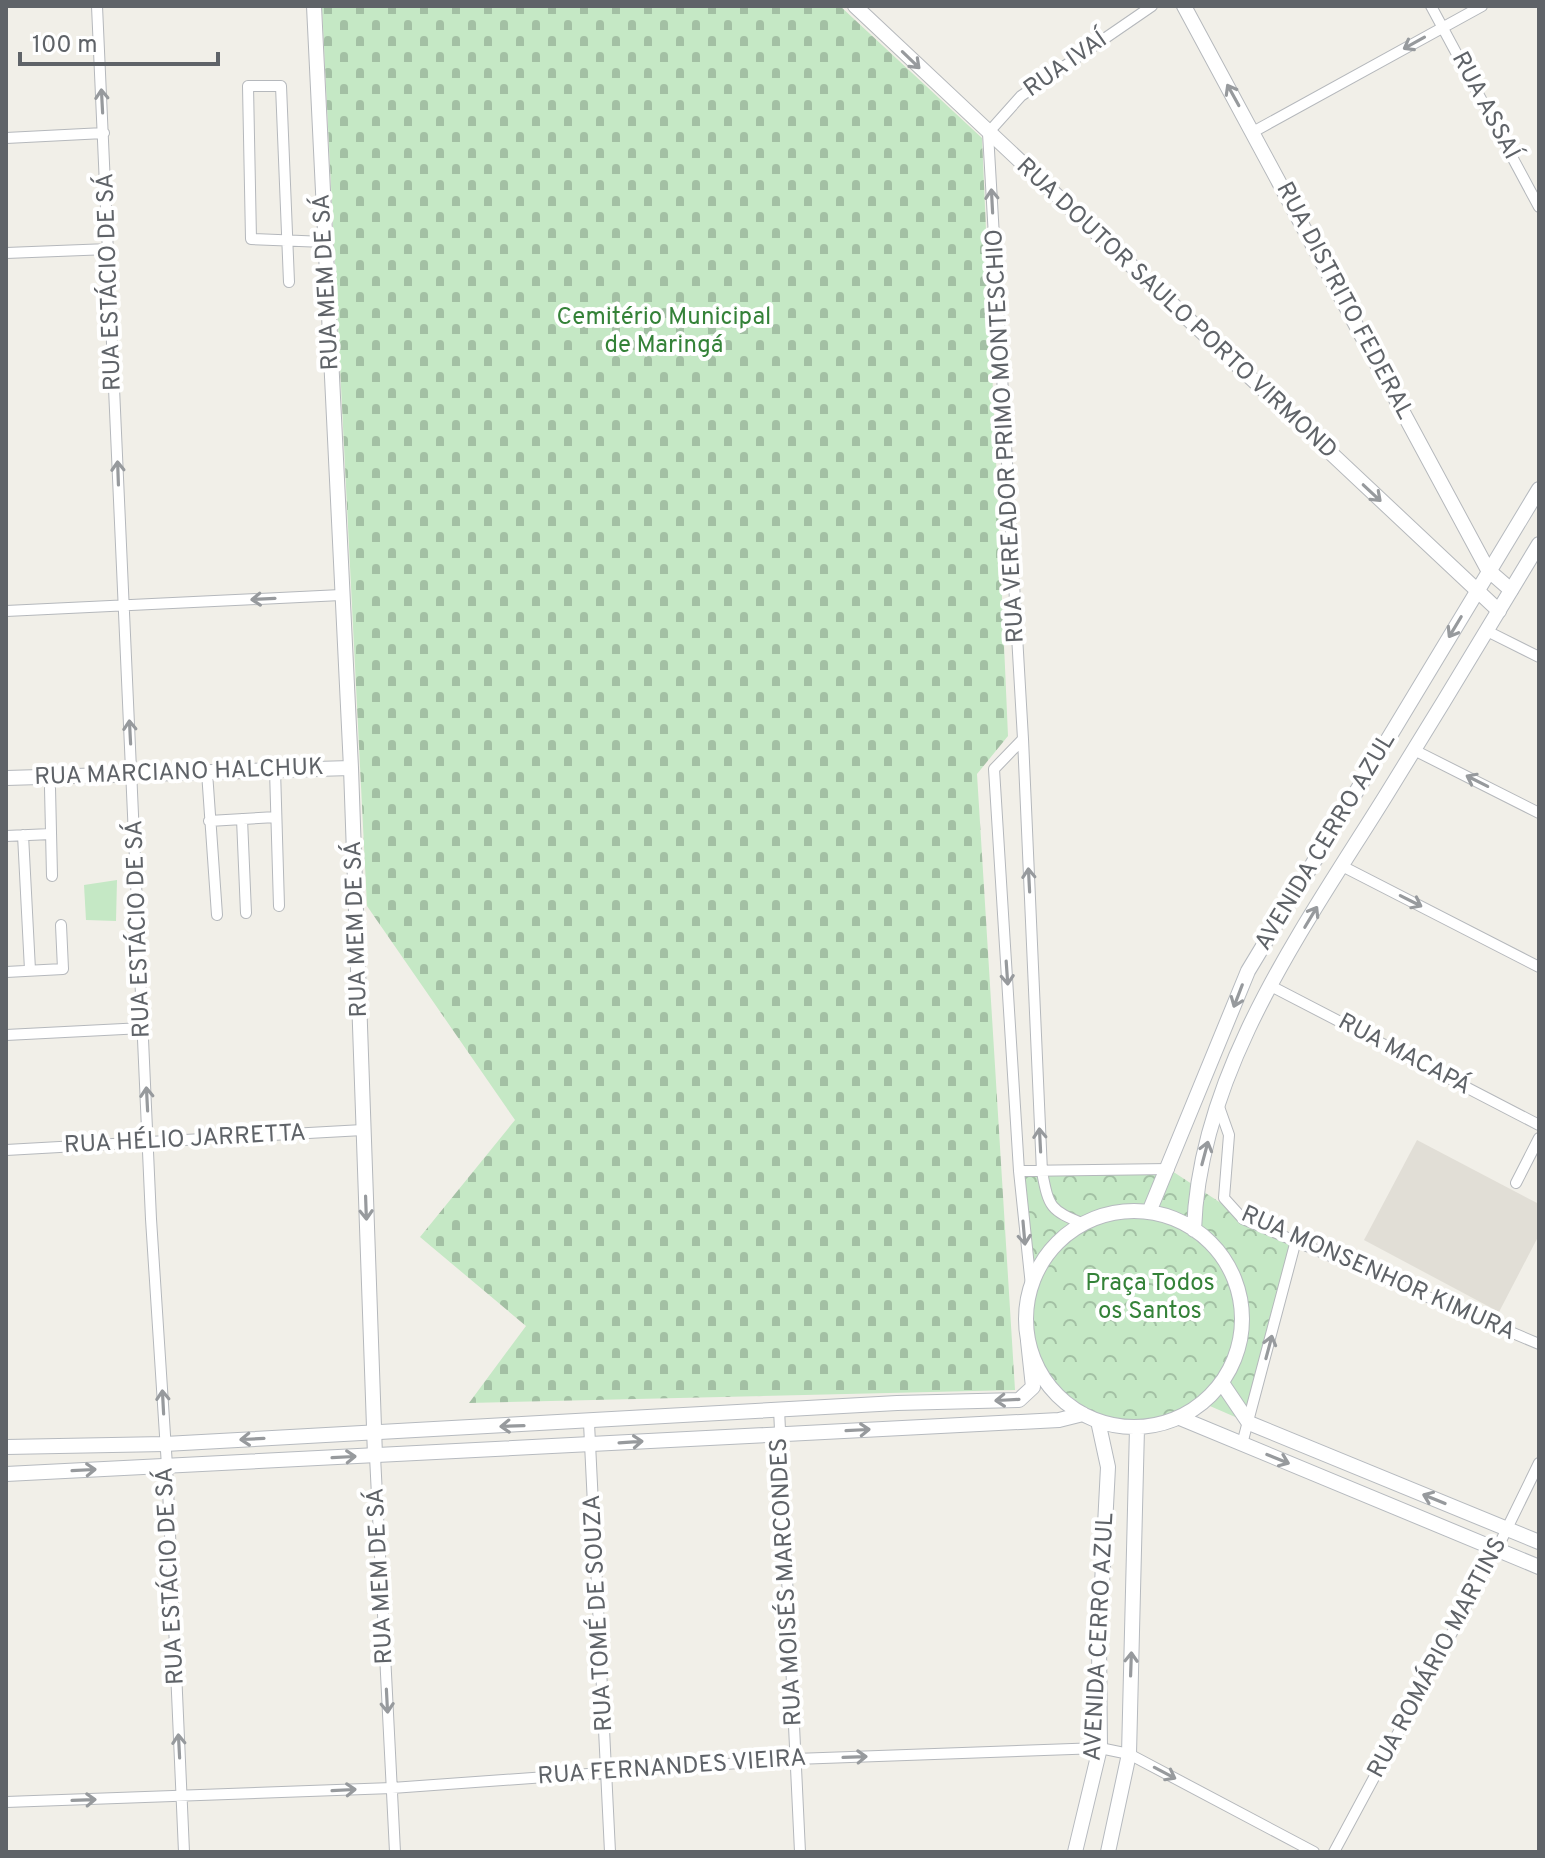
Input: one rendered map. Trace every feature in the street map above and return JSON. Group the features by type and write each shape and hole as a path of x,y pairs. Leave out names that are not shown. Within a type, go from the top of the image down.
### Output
{"main road":[{"name":"RUA MEM DE SÁ","path":"314,6 351,768 375,1456"},
{"name":"RUA DOUTOR SAULO PORTO VIRMOND","path":"855,6 1499,611"},
{"name":"RUA DISTRITO FEDERAL","path":"1184,6 1488,570 1511,590"},
{"name":"AVENIDA CERRO AZUL","path":"1149,1212 1248,971 1539,489"},
{"name":"AVENIDA CERRO AZUL","path":"1194,1230 1201,1169 1218,1104 1269,985 1539,544"},
{"name":"RUA MARCIANO HALCHUK","path":"6,778 351,768"},
{"path":"1228,1022 1249,1031"},
{"path":"1221,1036 1243,1046"},
{"path":"6,1447 165,1444 589,1423 779,1409 1019,1400 1027,1396 1033,1387 1028,1341 1026,1313 1031,1286 1043,1261 1061,1240 1084,1224 1113,1213 1149,1212 1194,1230 1224,1261 1241,1300 1242,1329 1236,1357 1222,1383 1203,1403 1180,1418 1137,1428 1098,1421 1058,1396 1039,1370 1028,1341"},
{"path":"1222,1383 1249,1423 1539,1542"},
{"path":"6,1474 1059,1420 1083,1414"},
{"path":"1180,1418 1539,1567"},
{"name":"AVENIDA CERRO AZUL","path":"1075,1852 1100,1748 1099,1643 1108,1467 1107,1448 1098,1421"},
{"name":"AVENIDA CERRO AZUL","path":"1108,1852 1129,1754 1137,1428"}],"street":[{"name":"RUA ESTÁCIO DE SÁ","path":"97,6 184,1852"},
{"name":"RUA IVAÍ","path":"988,133 1021,96 1152,6"},
{"name":"RUA ASSAÍ","path":"1431,6 1539,207"},
{"path":"1253,132 1482,6"},
{"path":"289,282 287,241 281,86 248,86 251,239 287,241 325,242"},
{"path":"6,138 104,133"},
{"name":"RUA VEREADOR PRIMO MONTESCHIO","path":"988,133 1023,739 1042,1172 1048,1204 1056,1212 1084,1224"},
{"path":"6,253 109,249"},
{"path":"6,611 341,595"},
{"path":"1487,631 1539,657"},
{"path":"1023,739 994,769 1019,1171 1031,1286"},
{"path":"1414,750 1539,813"},
{"path":"275,770 279,906"},
{"path":"207,772 217,915"},
{"path":"50,788 52,876"},
{"path":"209,821 276,817"},
{"path":"242,819 246,913"},
{"path":"6,836 51,834"},
{"path":"23,835 30,970"},
{"path":"1342,866 1539,967"},
{"path":"6,972 63,969 61,925"},
{"name":"RUA MACAPÁ","path":"1269,985 1539,1125"},
{"path":"6,1035 143,1028"},
{"name":"RUA MONSENHOR KIMURA","path":"1218,1104 1229,1135 1224,1198 1243,1219 1295,1244 1539,1344"},
{"name":"RUA HÉLIO JARRETTA","path":"6,1150 363,1130"},
{"path":"1516,1183 1539,1138"},
{"path":"1019,1171 1169,1169"},
{"path":"1242,1444 1295,1244"},
{"name":"RUA MOISÉS MARCONDES","path":"779,1409 800,1852"},
{"name":"RUA TOMÉ DE SOUZA","path":"589,1423 610,1852"},
{"name":"RUA MEM DE SÁ","path":"375,1456 395,1852"},
{"name":"RUA ROMÁRIO MARTINS","path":"1334,1852 1497,1549 1539,1463"},
{"name":"RUA FERNANDES VIEIRA","path":"6,1802 392,1788 795,1759 1100,1748 1129,1754 1314,1852"}],"shaded area":[{"path":"1417,1140 1539,1204 1539,1235 1499,1312 1364,1240"}],"green space":[{"name":"Cemitério Municipal de Maringá","path":"322,6 840,6 982,138 1008,736 977,774 1015,1390 469,1403 526,1326 420,1237 515,1120 367,906"},
{"path":"117,880 116,921 86,920 84,885"},
{"name":"Praça Todos os Santos","path":"1169,1169 1230,1209 1295,1244 1249,1423 1203,1403 1177,1416 1150,1424 1123,1425 1098,1421 1075,1410 1055,1394 1039,1371 1029,1342 1027,1321 1031,1258 1019,1171"}]}
